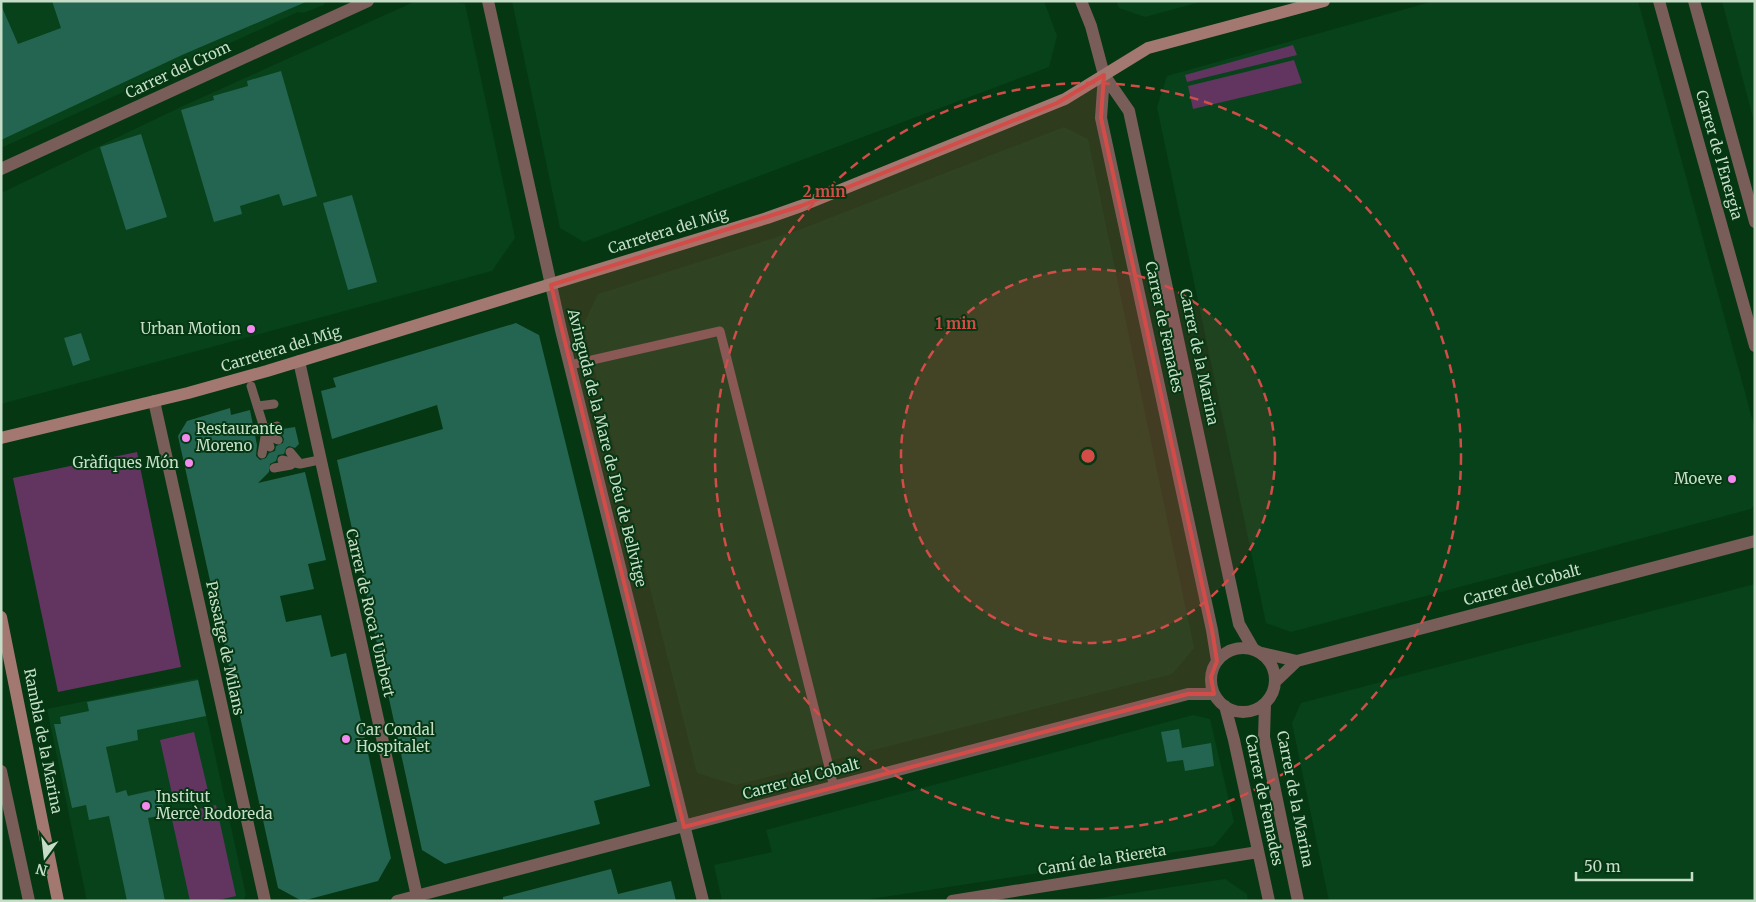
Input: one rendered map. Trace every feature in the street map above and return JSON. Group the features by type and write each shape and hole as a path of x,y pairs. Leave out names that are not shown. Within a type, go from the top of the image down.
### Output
{"street":[{"name":"Carrer del Crom","path":"1,169 368,1"},
{"name":"Avinguda de la Mare de Déu de Bellvitge","path":"488,1 570,365 703,901"},
{"name":"Carrer de Femades","path":"1081,1 1091,26 1104,75 1101,118 1210,620 1217,661"},
{"name":"Carretera del Mig","path":"1,438 154,401 299,361 802,206 1057,103 1148,48 1324,1"},
{"name":"Carrer de l'Energia","path":"1659,1 1755,346"},
{"name":"Carrer de l'Energia","path":"1694,1 1755,222"},
{"name":"Carrer de la Marina","path":"1104,75 1129,111 1239,624 1258,652"},
{"name":"Carrer de Roca i Umbert","path":"299,361 319,460 418,898"},
{"name":"Passatge de Milans","path":"154,401 265,901"},
{"name":"Carrer del Cobalt","path":"1258,652 1297,661 1755,541"},
{"name":"Rambla de la Marina","path":"1,617 58,901"},
{"path":"1246,648 1258,652 1272,666 1275,682 1274,690 1265,704 1250,711 1241,712 1225,706 1214,694 1211,677 1217,661 1230,650 1246,648"},
{"name":"Carrer del Cobalt","path":"1275,682 1297,661"},
{"name":"Carrer del Cobalt","path":"397,901 418,898 1188,694 1214,694"},
{"name":"Carrer de la Marina","path":"1265,704 1264,737 1298,901"},
{"name":"Carrer de Femades","path":"1225,706 1269,901"},
{"path":"1,770 29,901"},
{"name":"Camí de la Riereta","path":"952,901 1014,896 1258,852"}],"lane":[{"path":"570,365 720,331 834,787"},
{"path":"251,386 258,406 267,418 265,432 270,447 265,432"},
{"path":"258,406 274,404"},
{"path":"265,432 277,426"},
{"path":"300,464 282,460 300,464 319,460"}],"highlighted area":[{"path":"1104,75 1101,118 1212,630 1217,661 1211,677 1214,694 1188,694 684,827 551,285 801,206 1057,103"}],"shaded area":[{"path":"1,1 325,1 324,5 303,13 298,12 1,148"},
{"path":"416,1 450,1 465,4 515,238 492,271 1,404 1,193 183,106"},
{"path":"512,1 1044,1 1057,36 1049,67 584,242 560,228"},
{"path":"1116,1 1204,1 1145,17 1119,8"},
{"path":"1434,1 1638,1 1755,429 1755,504 1751,509 1291,632 1266,623 1157,107 1167,76"},
{"path":"1722,1 1755,1 1755,125"},
{"path":"1293,45 1297,55 1187,82 1185,75"},
{"path":"1294,60 1302,83 1193,109 1188,86"},
{"path":"1064,127 1088,139 1194,648 1172,674 736,785 697,773 583,325 598,294 796,231"},
{"path":"137,452 181,667 58,692 13,478"},
{"path":"1755,584 1755,901 1329,901 1292,723 1301,703"},
{"name":"Institut Mercè Rodoreda","path":"198,678 246,895 243,901 87,901 47,709"},
{"path":"1193,715 1210,719 1234,822 1214,846 858,901 722,901 714,865 772,852 766,830"},
{"path":"194,732 209,795 174,803 160,740"},
{"path":"216,805 236,896 214,901 190,901 171,815"},
{"path":"1225,879 1247,894 1248,901 1080,901"}],"building":[{"path":"52,1 308,1 182,55 1,140 1,5 18,44 61,28"},
{"path":"281,71 317,196 283,206 279,194 240,206 242,214 214,222 181,110 214,100 213,96 248,86 247,81"},
{"path":"141,134 167,217 126,230 100,147"},
{"path":"352,195 377,282 348,290 323,203"},
{"path":"516,323 539,335 650,786 594,801 600,824 445,864 422,850 337,460 443,429 437,405 332,439 321,391 336,387 333,378"},
{"path":"81,333 90,360 73,366 64,338"},
{"path":"230,408 231,415 250,410 257,445 256,456 260,460 266,458 269,453 275,451 276,446 283,443 284,439 280,431 282,429 295,427 299,444 295,448 289,446 284,454 278,455 276,461 270,464 269,472 258,483 305,472 326,560 308,564 314,589 280,596 286,622 321,615 331,657 346,653 391,858 378,881 302,901 278,888 178,436 187,421"},
{"path":"198,680 206,716 137,730 138,740 106,747 116,793 126,790 128,796 159,789 165,815 148,818 165,901 127,901 109,816 89,820 86,805 72,808 54,724 61,724 60,717 89,711 87,702"},
{"path":"1179,729 1182,748 1211,743 1214,766 1185,771 1183,760 1167,762 1161,732"},
{"path":"611,869 618,894 671,881 676,901 503,901 503,897"}],"place":[{"name":"Urban Motion","path":"251,329"},
{"name":"Restaurante Moreno","path":"186,438"},
{"name":"Gràfiques Món","path":"189,463"},
{"name":"Moeve","path":"1732,479"},
{"name":"Car Condal Hospitalet","path":"346,739"},
{"name":"Institut Mercè Rodoreda","path":"146,806"}]}
